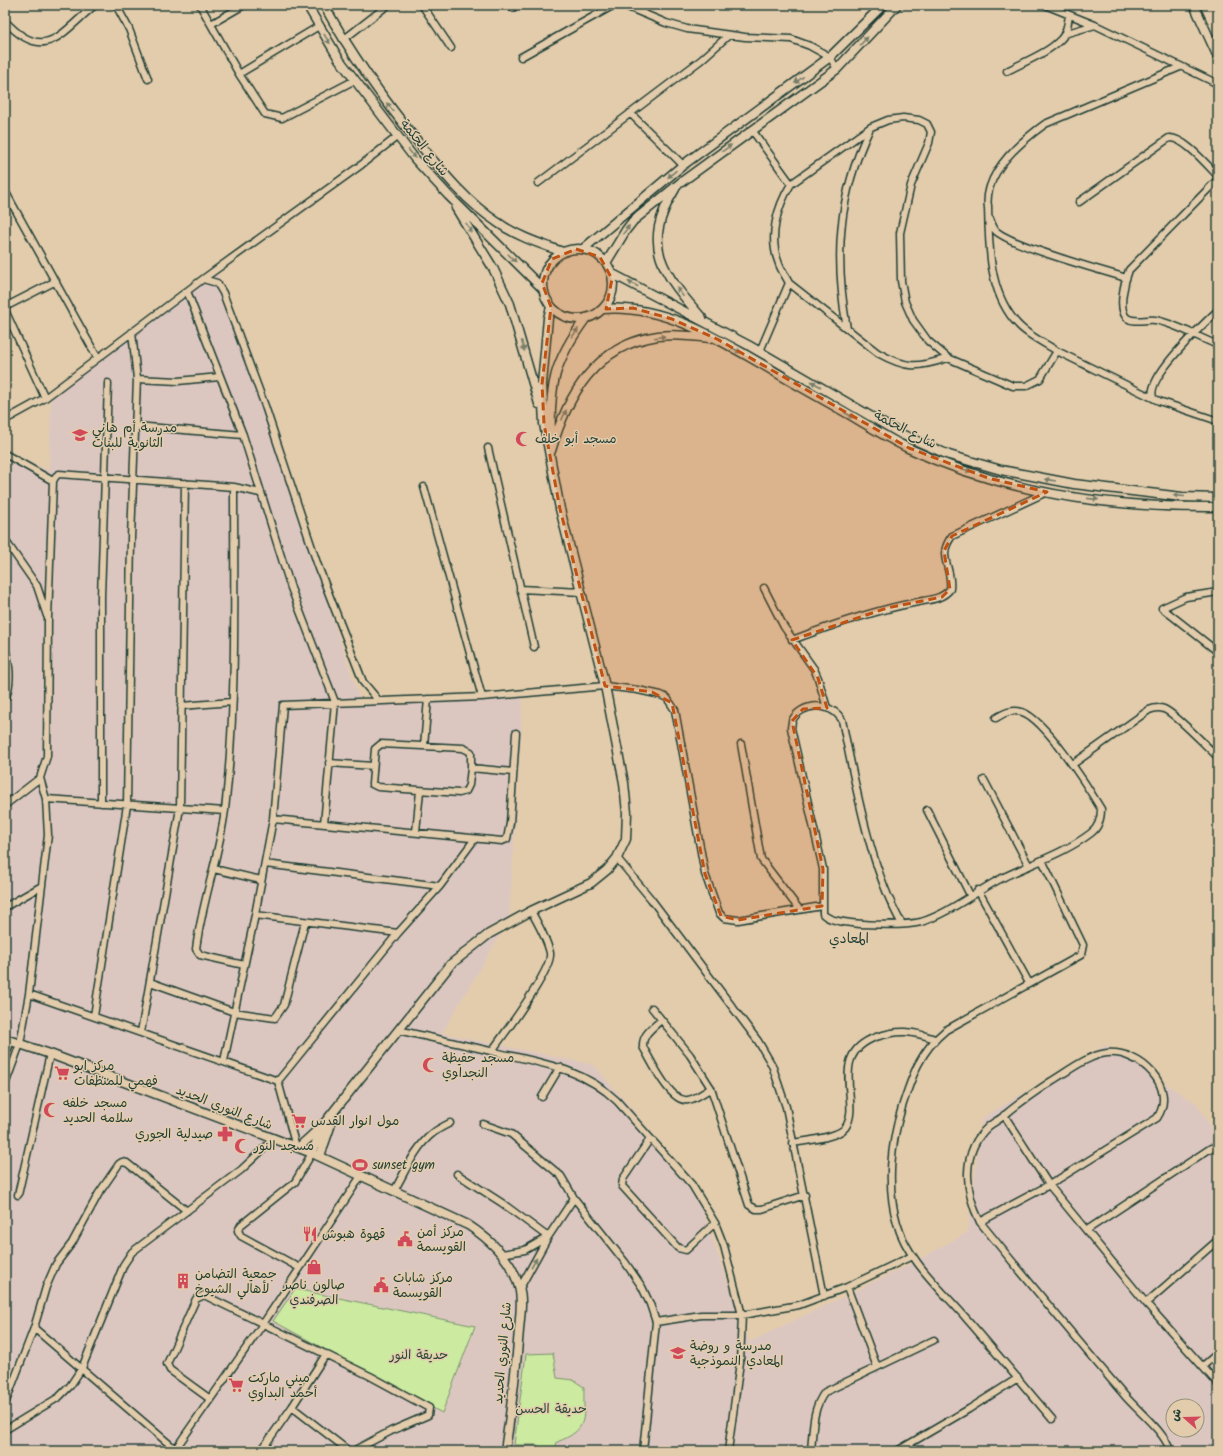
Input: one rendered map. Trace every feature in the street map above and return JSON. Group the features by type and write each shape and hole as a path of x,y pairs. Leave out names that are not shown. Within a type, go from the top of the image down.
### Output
{"street":[{"path":"5,21 28,40 41,43 48,42 64,32 95,5"},
{"path":"200,5 239,74 265,114 282,118 355,80"},
{"path":"211,24 244,5"},
{"name":"شارع الحكمة","path":"307,5 319,26 355,80 398,136 448,195 543,289"},
{"name":"شارع الحكمة","path":"324,5 343,40 376,89 446,175 496,222 563,252"},
{"path":"343,40 388,5"},
{"path":"422,5 451,48"},
{"path":"521,57 614,5"},
{"path":"623,5 666,23 709,33 791,39 810,46 830,57 837,69"},
{"path":"583,249 683,165 830,57 883,5"},
{"path":"606,263 633,221 680,183 837,69 897,5"},
{"path":"1044,5 1094,25 1218,84"},
{"path":"1194,5 1218,57"},
{"path":"118,6 148,79"},
{"path":"1007,71 1061,39 1064,34 1069,15"},
{"path":"1064,34 1094,25"},
{"path":"239,74 319,26"},
{"path":"538,183 701,60 729,35"},
{"path":"1180,67 1045,124 1010,154 997,171 988,205 994,280 1002,300 1014,320 1028,333 1057,351 1153,397 1218,421"},
{"path":"630,113 683,165"},
{"path":"948,358 921,366 907,366 893,362 878,353 789,283 778,263 775,242 776,221 781,201 791,184 871,127 888,120 903,118 920,120 928,124 931,132 929,143 911,185 900,234 901,281 905,302 913,320 928,340 948,358 1012,386 1026,386 1040,378 1051,364 1057,351"},
{"path":"847,328 841,297 839,269 842,212 849,180 859,152 871,127"},
{"path":"752,130 791,184"},
{"path":"5,420 44,398 203,279 362,165 398,136"},
{"path":"1079,202 1169,138 1176,139 1185,144 1218,176"},
{"path":"1218,179 1129,270 1123,287 1123,307 1127,317 1134,321 1150,320 1166,323 1218,345"},
{"path":"680,183 662,214 657,232 658,243 662,260 670,276 686,300 705,322"},
{"path":"5,191 97,357"},
{"path":"278,1081 297,1147 323,1125 330,1117 450,964 489,934 531,911 591,882 604,872 617,858 626,839 627,813 624,783 605,686 560,509 544,424 510,304 490,262 448,195"},
{"path":"988,205 990,220 995,230 1004,236 1029,247 1126,278"},
{"path":"551,465 550,414 553,381 563,353 586,318 602,309 612,292 611,273 606,263 595,253 583,249 563,252 552,259 545,270 543,289 551,307 567,318 586,318"},
{"name":"شارع الحكمة","path":"611,273 760,351 901,434 949,455 1001,470 1074,484 1182,496 1218,498"},
{"path":"203,279 217,283 223,293 265,406 318,566 363,682 379,701"},
{"path":"44,398 5,308 56,281"},
{"path":"760,351 789,283"},
{"path":"187,291 242,435 292,588 335,702 324,824"},
{"path":"544,424 542,377 548,318 551,307"},
{"name":"شارع الحكمة","path":"602,309 633,308 672,319 717,339 909,448 988,478 1047,492 1112,501 1218,507"},
{"path":"1153,397 1152,391 1158,376 1193,334 1218,310"},
{"path":"94,1016 127,805 131,538 137,379 132,332"},
{"path":"551,452 562,418 578,387 593,368 617,351 658,336 685,336 717,339"},
{"path":"137,379 178,381 219,377"},
{"path":"100,802 102,596 108,383"},
{"path":"136,426 242,435"},
{"path":"488,448 534,647"},
{"path":"5,454 53,481"},
{"path":"5,1085 20,1044 29,994 40,887 48,835 46,799 40,778 47,756 48,619 53,481 59,474 106,476 234,487 260,493"},
{"path":"141,1032 180,808 180,706 185,483"},
{"path":"234,487 232,702 225,811 196,952 200,955 244,965"},
{"path":"424,487 482,697"},
{"path":"792,640 837,623 887,608 942,596 950,589 950,579 944,551 952,536 1047,492"},
{"path":"5,540 37,586 48,619"},
{"path":"764,588 792,640 818,678 827,708"},
{"path":"520,589 582,592"},
{"path":"1218,592 1186,597 1162,608 1218,652"},
{"path":"5,652 8,678 5,697"},
{"path":"224,1061 266,864 273,819 283,705 482,697 605,686 661,694 672,703 677,722 705,874 714,905 721,916 728,920 738,920 822,906"},
{"path":"424,746 428,699"},
{"path":"180,706 232,702"},
{"path":"902,924 891,905 871,844 842,720 838,714 827,708 815,707 803,709 794,718 791,728 823,869 822,906 824,916 845,923 902,924 919,922 932,918 978,890 1066,849 1092,833 1101,820 1101,809 1073,764 1036,721 1022,712 1008,712 996,718"},
{"path":"1073,764 1149,710 1159,708 1166,710 1176,718 1218,757"},
{"path":"273,819 416,832 496,842 507,839 510,823 516,733"},
{"path":"392,744 424,746 466,749 471,754 469,785 463,792 374,786 372,779 374,749 378,745 392,744"},
{"path":"741,744 761,858 799,909"},
{"path":"330,762 373,766"},
{"path":"471,768 513,772"},
{"path":"5,805 40,778"},
{"path":"984,780 1029,866"},
{"path":"416,832 420,790"},
{"path":"46,799 225,811"},
{"path":"928,810 970,896"},
{"path":"278,1081 398,933 440,886 474,840"},
{"path":"617,858 651,899 767,1054 786,1107 792,1143 824,1296"},
{"path":"1042,860 1074,923 1084,948 1081,955 1029,982 946,1030 928,1047 914,1076 897,1123 892,1148 891,1179 895,1217 900,1232 912,1256 1052,1419"},
{"path":"266,864 440,886"},
{"path":"214,869 262,880"},
{"path":"5,907 40,887"},
{"path":"978,890 1029,982"},
{"path":"492,1051 542,978 549,962 550,955 531,911"},
{"path":"255,914 305,922 398,933"},
{"path":"150,982 234,1012 275,1018 279,1015 284,1005 305,922"},
{"path":"29,994 278,1081"},
{"path":"652,1008 690,1055 711,1088 749,1205 756,1209 762,1209 804,1195"},
{"path":"661,1020 645,1035 642,1040 643,1047 670,1092 677,1098 688,1100 711,1088"},
{"path":"398,1030 560,1068 592,1080 605,1090 692,1185 715,1222 731,1270 742,1316 740,1362 728,1451"},
{"path":"792,1143 827,1136 841,1132 845,1128 850,1111 849,1069 854,1054 866,1041 900,1031 915,1032 935,1039"},
{"path":"5,1056 8,1040"},
{"name":"شارع النوري الحديد","path":"8,1040 50,1054 274,1140 297,1147 468,1225 489,1241 502,1254 513,1270 520,1288 521,1303 517,1358 505,1451"},
{"path":"980,1222 1049,1185 1157,1118 1162,1110 1164,1100 1161,1087 1155,1075 1139,1062 1126,1056 1107,1053 1091,1058 1054,1079 1028,1096 1004,1116 989,1126 983,1133 974,1149 969,1164 967,1186 970,1198 980,1222 1127,1398 1166,1442 1170,1451"},
{"path":"18,1196 50,1054"},
{"path":"542,1097 560,1068"},
{"path":"1004,1116 1049,1185 1146,1303 1218,1384"},
{"path":"300,1268 241,1236 238,1231 241,1225 295,1182 316,1155 330,1127 330,1117"},
{"path":"394,1191 408,1166 425,1141 433,1133 450,1123"},
{"path":"483,1124 511,1134 538,1155 561,1176 574,1198 626,1262 642,1287 656,1322 643,1451"},
{"path":"316,1155 323,1125"},
{"path":"650,1139 622,1179 622,1186 678,1248 686,1250 715,1222"},
{"path":"5,1430 59,1397 70,1386 82,1368 128,1255 241,1170 274,1140"},
{"path":"1087,1230 1212,1148"},
{"path":"5,1404 34,1328 46,1287 56,1264 72,1243 100,1193 122,1162 126,1163 187,1211"},
{"path":"457,1174 502,1202 548,1237"},
{"path":"34,1328 175,1450 263,1324 361,1176"},
{"path":"520,1288 548,1237 574,1198"},
{"path":"502,1254 525,1250 548,1237"},
{"path":"1146,1303 1218,1240"},
{"path":"656,1322 701,1315 742,1316 799,1305 847,1287 912,1256"},
{"path":"847,1287 876,1367"},
{"path":"210,1399 170,1370 167,1364 198,1297 204,1295 326,1354 422,1403 430,1410 428,1415 391,1431 353,1451"},
{"path":"811,1451 816,1412 825,1392 934,1340"},
{"path":"1203,1366 1218,1353"},
{"path":"261,1451 292,1408 326,1354"},
{"path":"897,1451 969,1409 1018,1378"},
{"path":"292,1408 350,1451"}],"highlighted area":[{"path":"576,249 600,257 612,279 606,309 633,308 672,319 717,339 909,448 988,478 1047,492 952,536 944,551 950,589 942,597 887,608 792,640 818,678 827,708 803,709 792,721 823,869 822,906 738,920 721,916 705,874 672,703 652,692 605,686 560,509 544,424 542,384 551,307 542,283 552,259"}],"shaded area":[{"path":"216,270 360,700 523,697 509,920 442,1033 594,1065 691,1179 749,1342 907,1266 968,1232 982,1118 1106,1045 1197,1104 1218,1139 1218,1451 5,1451 5,503 13,455 49,471 51,396"}],"green space":[{"name":"حديقة النور","path":"295,1289 475,1326 442,1413 273,1321"},
{"name":"حديقة الحسن","path":"553,1353 557,1378 573,1380 584,1387 584,1415 580,1427 568,1437 557,1442 555,1451 537,1451 538,1445 514,1445 526,1354"}],"place":[{"name":"مدرسة أم هاني الثانوية للبنات","path":"80,435"},
{"name":"مسجد أبو خلف","path":"523,439"},
{"name":"مسجد حفيظة النجداوي","path":"430,1065"},
{"name":"مركز ابو فهمي للمنظفات","path":"62,1073"},
{"name":"مسجد خلفه سلامه الحديد","path":"51,1110"},
{"name":"مول انوار القدس","path":"299,1121"},
{"name":"صيدلية الجوري","path":"225,1134"},
{"name":"مسجد النور","path":"242,1146"},
{"name":"sunset gym","path":"360,1165"},
{"name":"قهوة هبوش","path":"310,1234"},
{"name":"مركز أمن القويسمة","path":"405,1239"},
{"name":"صالون ناصر الصرفندي","path":"314,1267"},
{"name":"جمعية التضامن لأهالي الشيوخ","path":"183,1281"},
{"name":"مركز شابات القويسمة","path":"381,1285"},
{"name":"مدرسة و روضة المعادي النموذجية","path":"678,1353"},
{"name":"ميني ماركت أحمد البداوي","path":"236,1385"}],"district":[{"name":"المعادي","path":"849,939"}]}
